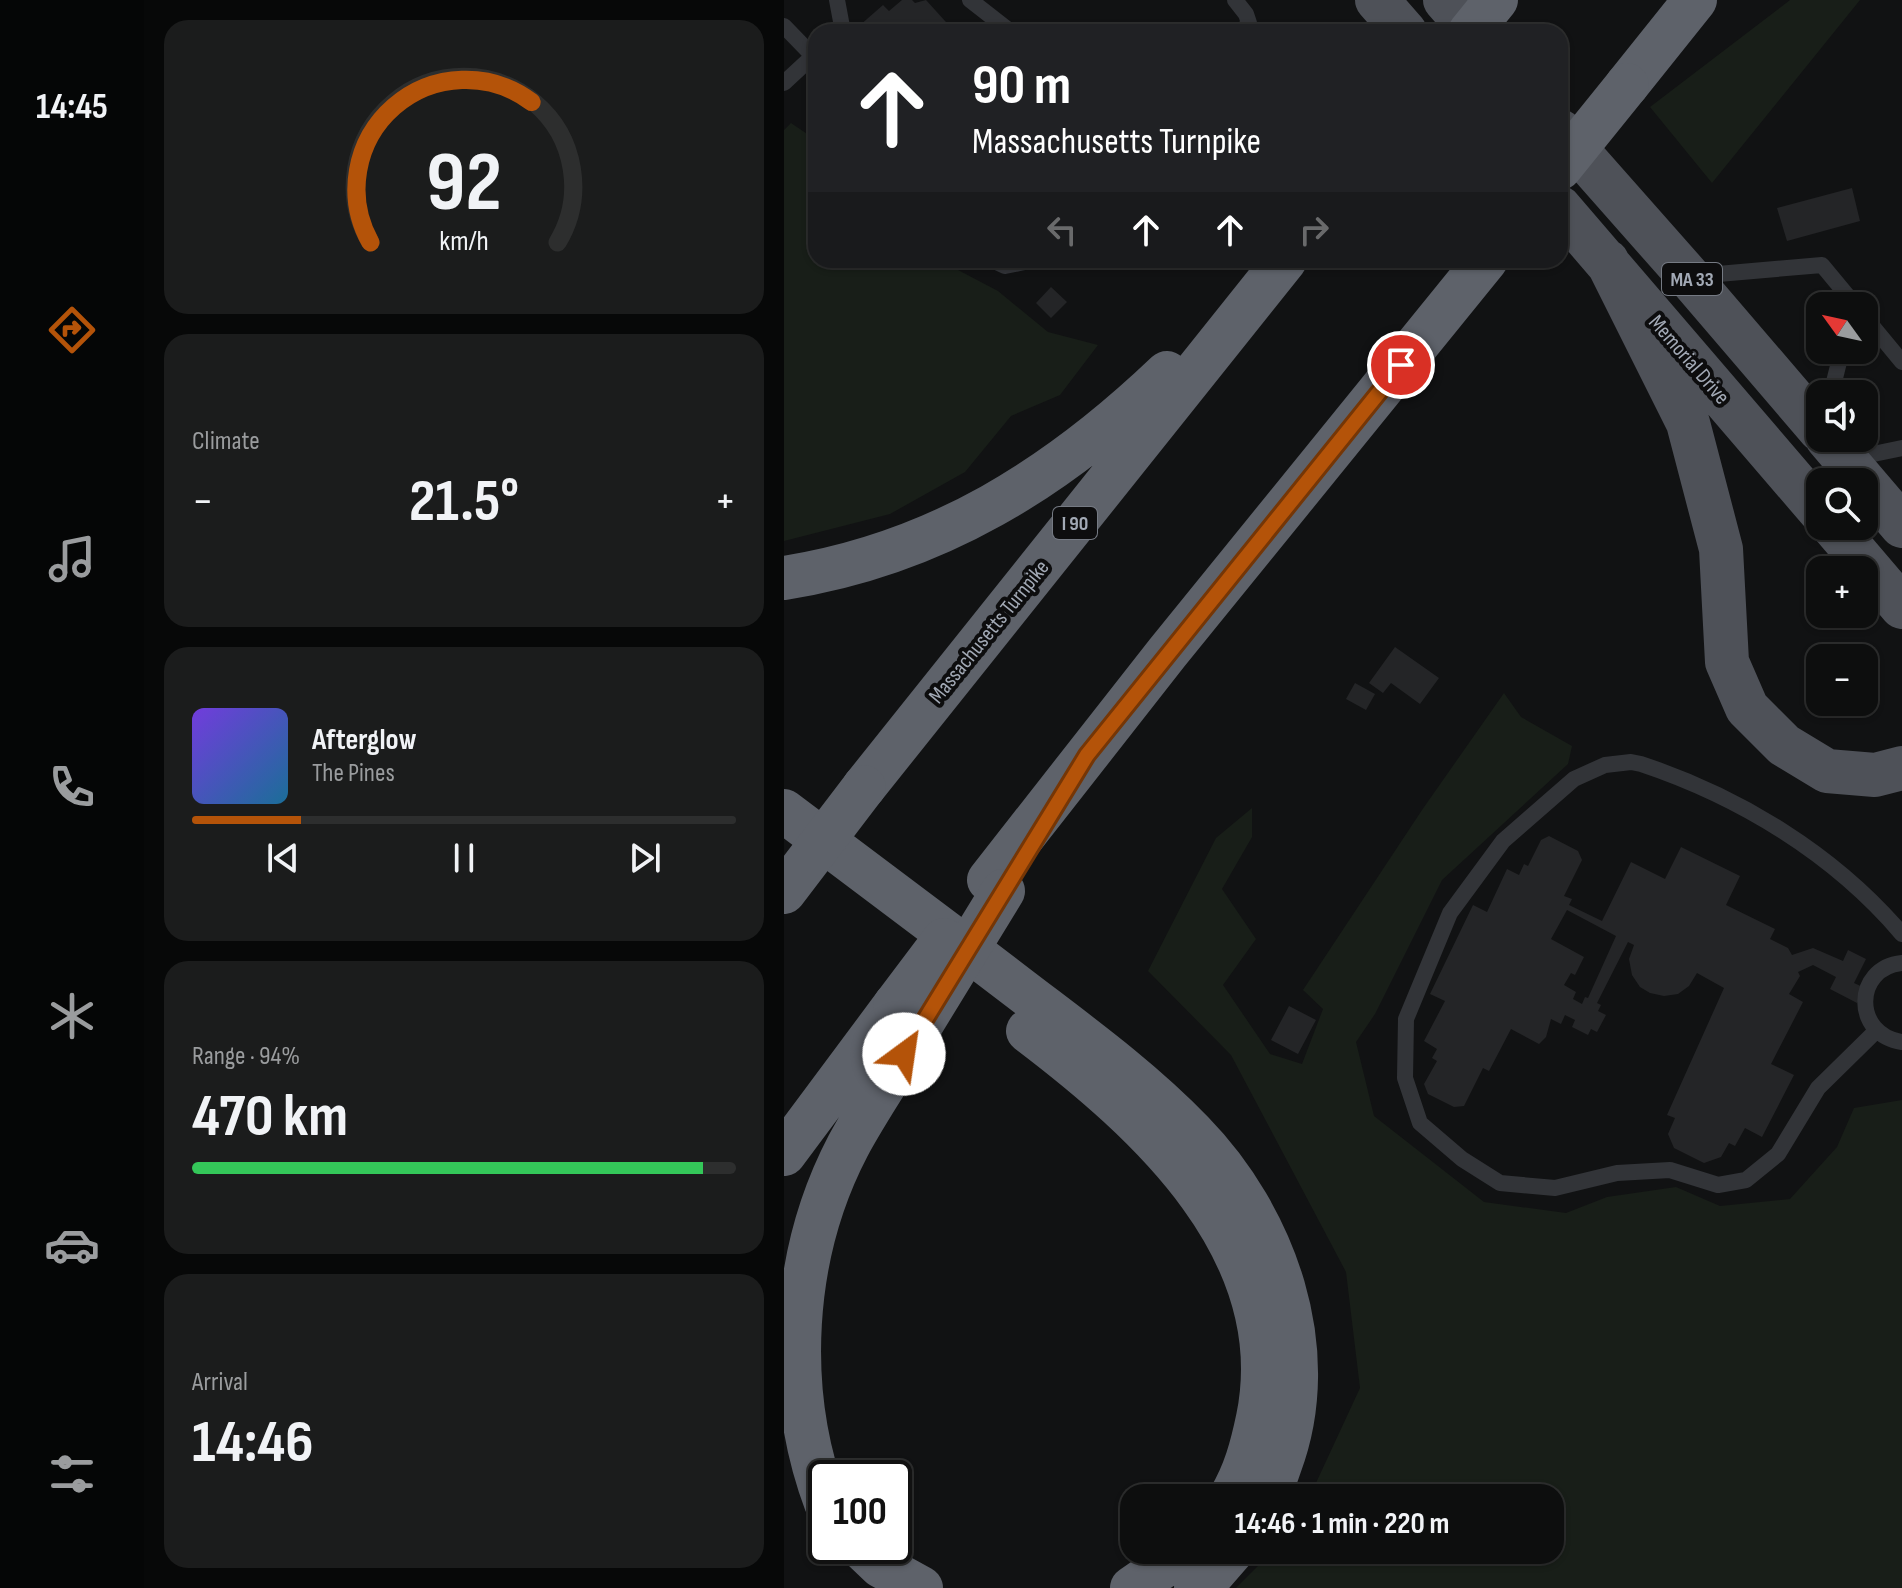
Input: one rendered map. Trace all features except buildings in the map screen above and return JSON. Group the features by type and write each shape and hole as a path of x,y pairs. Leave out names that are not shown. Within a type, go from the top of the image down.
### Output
{"highway":[{"path":"1478,24 1496,0"},
{"path":"1568,158 1695,0"},
{"path":"784,578 874,557 965,522 1055,468 1125,413 1277,268"},
{"name":"Massachusetts Turnpike","path":"784,892 864,787 1279,268"},
{"path":"784,1154 908,1015 1087,755 1480,268"},
{"path":"784,811 1102,1051 1193,1133 1240,1192 1270,1248 1292,1319 1298,1374 1290,1438 1272,1484"},
{"path":"784,846 1051,1048 1152,1135 1201,1193 1232,1244 1250,1292 1263,1347 1262,1397 1253,1440 1238,1484"},
{"path":"808,1466 798,1445 790,1400 787,1343 795,1289 818,1212 908,1015"},
{"path":"879,1564 921,1588"},
{"path":"1132,1588 1167,1564"},
{"path":"1196,1588 1221,1564"}],"main road":[{"path":"1377,0 1398,24"},
{"path":"1445,0 1465,24"},
{"name":"MA 33","path":"1568,140 1806,414"},
{"name":"Memorial Drive","path":"1568,217 1806,495"},
{"path":"1607,261 1688,423 1721,549 1727,662 1747,708 1784,745 1827,771 1875,775 1902,768"},
{"name":"MA 33","path":"1839,452 1902,526"},
{"path":"1845,540 1902,607"}],"lane":[{"path":"837,0 842,24"},
{"path":"970,0 1001,24"},
{"path":"1235,0 1248,24"},
{"path":"784,26 808,51"},
{"path":"784,83 808,61"},
{"path":"1689,277 1822,265 1844,292"},
{"path":"1878,333 1902,362"},
{"path":"1878,446 1902,448"},
{"path":"1877,1030 1818,1088 1778,1154 1746,1180 1718,1185 1670,1170 1617,1173 1555,1188 1500,1183 1462,1159 1420,1123 1405,1078 1406,1019 1450,913 1503,841 1574,779 1605,765 1641,764 1720,794 1768,822 1827,863 1873,899 1902,934"},
{"path":"1902,963 1884,968 1874,976 1867,988 1865,1001 1866,1014 1877,1030 1892,1040 1902,1042"}],"shaded area":[{"path":"1790,0 1860,0 1712,183 1650,107"},
{"path":"791,123 808,135 808,268 954,268 998,291 1048,332 1098,345 1060,395 1011,416 965,472 890,514 784,541 784,130"},
{"path":"1504,693 1521,717 1572,746 1568,764 1442,880 1375,1014 1356,1042 1374,1116 1484,1202 1566,1213 1607,1197 1676,1187 1720,1206 1790,1199 1837,1147 1854,1108 1902,1100 1902,1588 1236,1588 1260,1564 1564,1564 1564,1484 1315,1484 1360,1388 1346,1272 1231,1055 1148,971 1216,838 1252,808 1252,837 1222,889 1256,939 1223,985 1270,1054 1302,1064 1323,1009 1303,990"}],"route":[{"path":"904,1054 1087,755 1401,365"}]}
